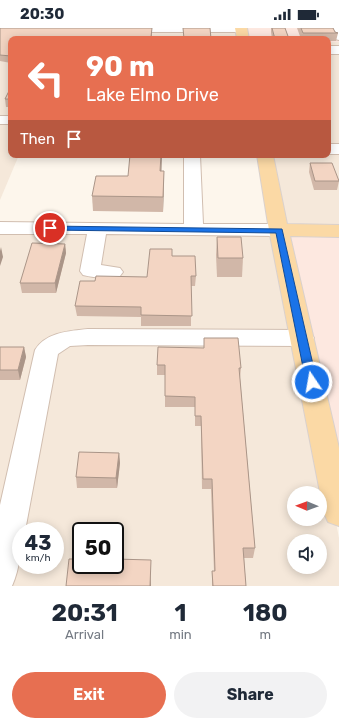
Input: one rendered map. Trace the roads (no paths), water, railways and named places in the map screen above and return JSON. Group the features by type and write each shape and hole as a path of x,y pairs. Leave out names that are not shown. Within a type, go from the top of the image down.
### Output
{"main road":[{"path":"266,158 279,230 339,513"},
{"path":"279,230 339,230"}],"street":[{"path":"109,28 241,32"},
{"path":"334,28 339,37"},
{"path":"192,158 194,229"},
{"path":"0,228 279,230"},
{"path":"98,228 90,271 113,272"},
{"path":"0,576 47,350 65,339 88,337 302,338"}]}
